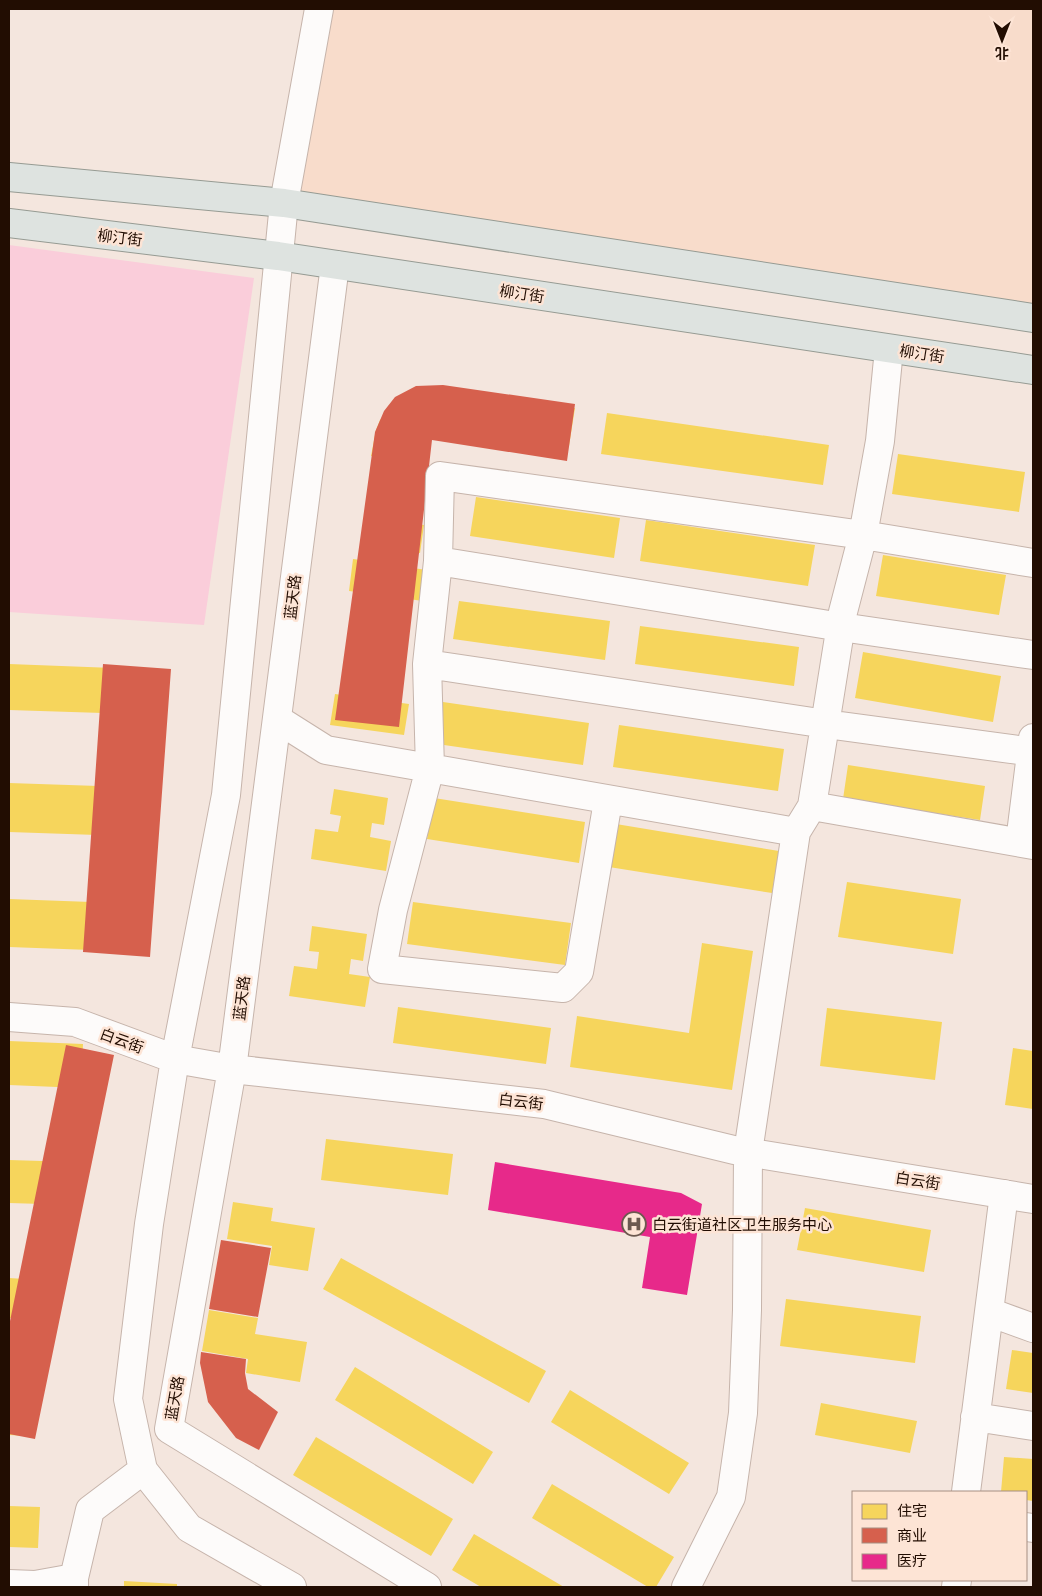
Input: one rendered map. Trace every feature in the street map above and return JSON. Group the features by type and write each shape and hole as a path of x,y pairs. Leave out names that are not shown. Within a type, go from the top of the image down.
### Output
{"main road":[{"path":"9,177 284,203 1033,318"},
{"name":"柳汀街","path":"9,223 278,256 1033,370"}],"street":[{"path":"292,1587 189,1528 143,1470 128,1399 148,1224 175,1059 226,795 284,203 319,9"},
{"name":"蓝天路","path":"335,265 232,1068 169,1429 427,1587"},
{"path":"686,1587 731,1498 734,1480 743,1413 747,1310 748,1152 796,832 812,806 840,627 864,535 880,441 889,348"},
{"path":"608,801 579,972 563,988 382,969 393,910 430,768 426,664 438,561 440,476 864,535 1033,563"},
{"path":"438,561 840,627 1033,655"},
{"path":"426,664 826,724 1032,747 1026,844 812,806"},
{"path":"277,719 326,750 608,801 796,832"},
{"name":"白云街","path":"9,1017 75,1022 175,1059 232,1068 544,1104 748,1152 1033,1199"},
{"path":"966,1491 1004,1194"},
{"path":"989,1312 1033,1328"},
{"path":"975,1417 1033,1426"},
{"path":"9,1584 74,1583 90,1510 143,1470"}],"shaded area":[{"path":"330,9 1033,9 1033,309 294,195"},
{"path":"9,245 254,278 204,625 9,612"}],"building: 住宅":[{"path":"440,387 575,408 569,446 429,425 419,432 411,444 410,461 371,456 380,420 391,407 411,394"},
{"path":"607,413 829,445 823,485 601,454"},
{"path":"898,454 1025,472 1019,512 892,494"},
{"path":"476,497 620,518 614,558 470,536"},
{"path":"370,518 424,525 420,553 408,551 406,567 427,570 423,601 349,591 353,559 377,562 379,545 367,544"},
{"path":"646,520 815,545 808,586 640,561"},
{"path":"883,555 1006,575 999,615 876,596"},
{"path":"459,601 610,621 605,660 453,639"},
{"path":"640,626 799,647 794,686 635,664"},
{"path":"863,652 1001,676 993,722 855,698"},
{"path":"352,653 406,660 402,687 390,686 387,701 409,704 404,735 330,725 335,694 357,697 360,679 348,678"},
{"path":"9,664 166,670 165,715 9,710"},
{"path":"443,702 589,723 583,765 437,744"},
{"path":"619,725 784,749 778,791 613,767"},
{"path":"848,765 985,786 980,820 843,799"},
{"path":"9,783 158,788 156,837 9,832"},
{"path":"334,789 388,798 384,825 372,823 370,837 391,841 386,871 311,859 315,829 338,832 341,816 330,814"},
{"path":"434,798 585,822 579,863 427,839"},
{"path":"616,824 779,851 772,893 609,867"},
{"path":"847,882 961,899 953,954 838,937"},
{"path":"9,899 146,904 145,952 9,947"},
{"path":"413,902 571,923 565,965 407,944"},
{"path":"312,926 367,934 363,961 351,959 349,974 370,977 365,1007 289,996 294,966 317,969 319,952 309,951"},
{"path":"702,943 753,951 732,1090 570,1067 577,1016 689,1033"},
{"path":"398,1007 551,1028 546,1064 393,1043"},
{"path":"827,1008 942,1022 935,1080 820,1066"},
{"path":"9,1041 83,1044 81,1088 9,1085"},
{"path":"1013,1048 1033,1051 1033,1109 1005,1105"},
{"path":"326,1139 453,1154 448,1195 321,1180"},
{"path":"9,1160 76,1162 75,1205 9,1203"},
{"path":"233,1202 273,1208 271,1221 315,1228 308,1271 269,1265 272,1246 227,1239"},
{"path":"805,1208 931,1230 924,1272 797,1250"},
{"path":"341,1258 546,1371 529,1403 323,1289"},
{"path":"9,1278 56,1281 55,1321 9,1318"},
{"path":"786,1299 921,1316 915,1363 780,1346"},
{"path":"209,1310 258,1318 255,1334 307,1342 300,1382 246,1373 248,1359 202,1351"},
{"path":"1012,1350 1033,1353 1033,1393 1006,1389"},
{"path":"355,1367 493,1452 473,1484 335,1400"},
{"path":"570,1390 689,1463 669,1494 551,1422"},
{"path":"9,1396 29,1397 28,1436 9,1435"},
{"path":"821,1403 917,1421 910,1453 815,1435"},
{"path":"316,1437 453,1519 431,1556 293,1475"},
{"path":"1004,1457 1033,1459 1033,1501 1027,1500 1027,1491 1001,1491"},
{"path":"552,1484 674,1557 656,1587 648,1587 532,1518"},
{"path":"9,1506 40,1507 38,1548 9,1547"},
{"path":"474,1534 564,1587 481,1587 452,1570"},
{"path":"124,1581 177,1584 177,1587 124,1587"}],"building: 商业":[{"path":"443,385 575,404 567,461 432,440 399,727 335,720 375,432 384,411 395,397 416,386"},
{"path":"103,664 171,669 150,957 83,952"},
{"path":"66,1045 114,1055 35,1439 9,1434 9,1326"},
{"path":"221,1240 271,1248 258,1317 209,1309"},
{"path":"201,1352 246,1359 245,1373 248,1389 278,1412 259,1450 236,1438 208,1402 200,1363"}],"building: 医疗":[{"name":"白云街道社区卫生服务中心","path":"495,1162 681,1193 702,1204 687,1295 642,1288 650,1237 488,1210"}],"place":[{"name":"白云街道社区卫生服务中心","path":"634,1224"}]}
